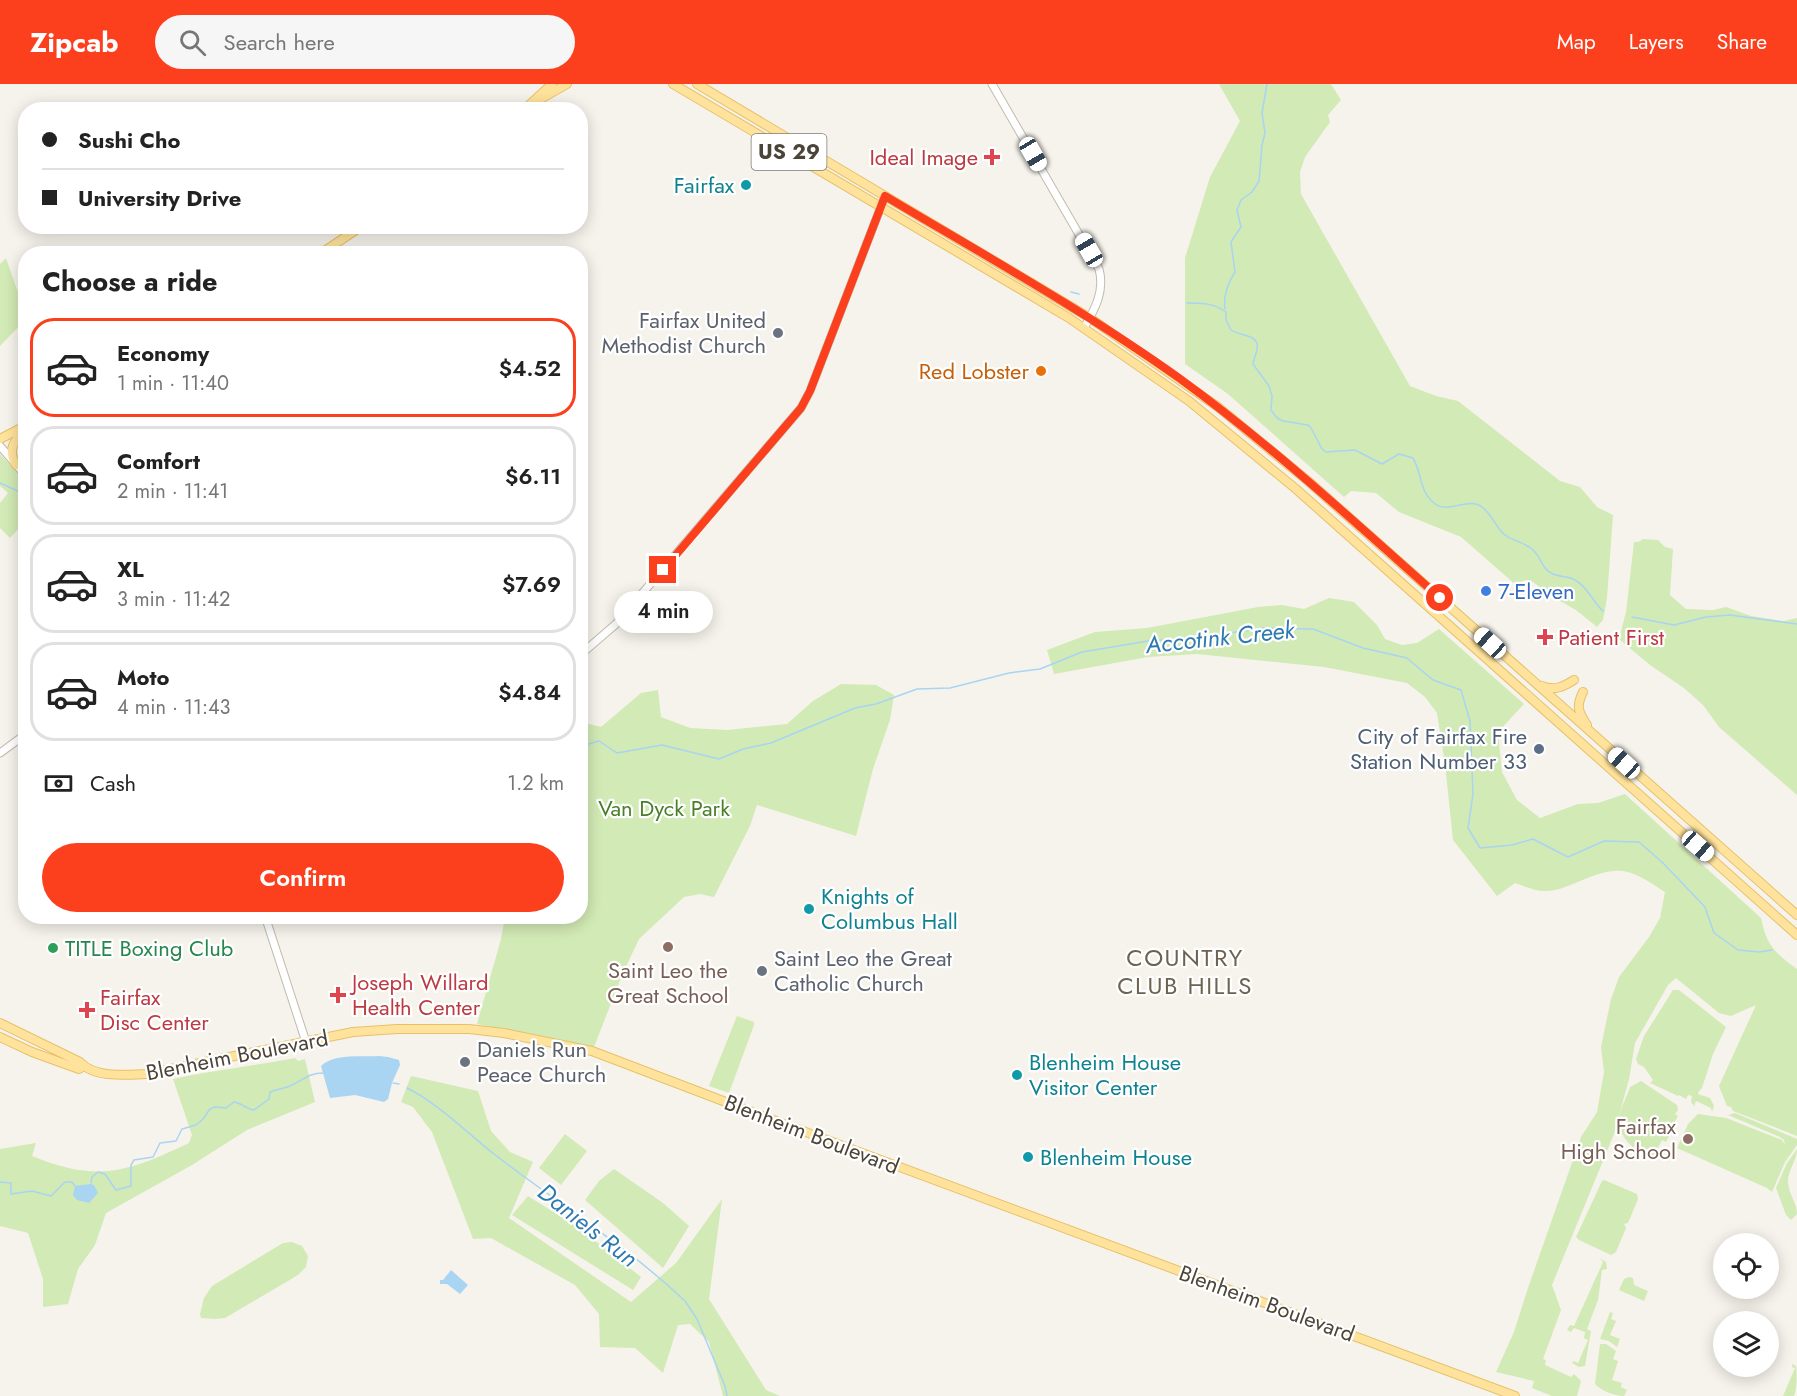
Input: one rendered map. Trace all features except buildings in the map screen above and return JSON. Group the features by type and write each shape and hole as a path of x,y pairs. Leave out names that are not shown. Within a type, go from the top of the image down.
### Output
{"main road":[{"path":"532,102 552,84"},
{"path":"536,102 567,84"},
{"name":"US 29","path":"674,84 1084,328 1180,395 1265,462 1797,935"},
{"name":"US 29","path":"697,84 1090,318 1177,377 1268,447 1797,915"},
{"path":"332,246 350,234"},
{"path":"0,439 18,431"},
{"path":"16,465 11,454 12,447 18,438"},
{"path":"1535,683 1548,689 1555,689 1566,686 1574,680"},
{"path":"1583,692 1578,702 1579,712 1598,740"},
{"name":"Blenheim Boulevard","path":"0,1023 84,1066 116,1074 146,1074 374,1030 466,1029 504,1033 592,1051 1515,1396"},
{"name":"Blenheim Boulevard","path":"0,1037 32,1053 79,1069 84,1066"}],"street":[{"path":"992,84 1098,265 1101,288 1097,304 1084,328"},
{"path":"588,648 616,624 799,411 810,391 885,196"},
{"path":"0,446 16,465"},
{"path":"0,753 18,740"},
{"path":"269,924 306,1042"}],"green space":[{"path":"1219,84 1331,84 1341,100 1328,115 1330,122 1305,157 1300,172 1301,194 1410,386 1458,401 1560,481 1580,487 1597,507 1613,515 1607,598 1603,620 1597,627 1576,610 1533,582 1525,580 1516,585 1461,537 1399,512 1376,493 1351,491 1344,497 1228,394 1185,364 1185,258 1210,177 1240,121"},
{"path":"6,258 18,293 18,327 0,346 0,264"},
{"path":"0,454 18,473 18,529 10,538 0,528 0,503 8,493 0,486"},
{"path":"1643,539 1658,540 1665,547 1673,549 1670,595 1686,609 1713,610 1726,607 1751,616 1784,621 1797,618 1797,795 1719,727 1703,705 1684,688 1650,665 1619,639 1626,612 1634,542"},
{"path":"1329,598 1354,602 1377,625 1385,639 1402,645 1417,643 1439,629 1524,704 1498,732 1502,772 1517,800 1540,818 1578,804 1598,803 1625,794 1761,918 1773,948 1797,969 1797,1136 1733,1111 1727,1106 1719,1086 1756,1005 1731,1016 1719,1013 1676,978 1668,985 1635,1043 1629,1079 1614,1134 1552,1285 1561,1310 1543,1359 1546,1360 1545,1365 1571,1377 1574,1374 1581,1381 1577,1396 1552,1396 1532,1388 1534,1381 1496,1372 1514,1332 1581,1137 1597,1112 1604,1072 1601,1047 1611,999 1619,977 1649,937 1660,918 1665,892 1642,878 1623,871 1614,871 1550,891 1539,891 1515,883 1497,896 1453,840 1437,713 1425,697 1407,683 1324,667 1197,654 1148,657 1054,674 1047,650 1095,632 1147,628 1258,607 1282,605 1304,609"},
{"name":"Van Dyck Park","path":"841,684 876,685 894,695 890,720 873,769 856,836 757,805 750,826 714,897 700,894 684,897 639,939 622,975 594,1047 477,1024 504,924 588,924 588,724 601,727 641,693 658,690 661,717 690,728 727,730 787,724 813,701"},
{"path":"1673,990 1679,990 1726,1027 1698,1094 1710,1098 1714,1106 1712,1112 1711,1108 1696,1101 1694,1106 1691,1102 1692,1096 1688,1095 1686,1099 1650,1083 1653,1080 1636,1059 1644,1036"},
{"path":"737,1016 754,1022 754,1025 729,1093 709,1086"},
{"path":"295,1058 298,1061 305,1059 315,1102 247,1130 192,1165 106,1213 95,1245 78,1269 68,1304 43,1307 43,1279 28,1233 0,1226 0,1149 36,1143 32,1156 55,1164 95,1171 130,1167 189,1143 192,1135 173,1079"},
{"path":"411,1076 478,1091 491,1131 510,1152 533,1162 509,1218 631,1302 676,1263 722,1199 709,1299 766,1390 780,1396 723,1396 709,1342 690,1324 678,1325 663,1373 635,1348 600,1347 599,1314 575,1285 491,1238 473,1239 432,1132 413,1107 401,1102"},
{"path":"1641,1081 1677,1105 1678,1110 1675,1114 1678,1116 1674,1123 1671,1123 1675,1126 1666,1142 1662,1140 1652,1160 1625,1139 1619,1120 1630,1087"},
{"path":"1735,1113 1797,1139 1797,1145 1785,1162 1772,1192 1677,1148 1688,1124 1698,1114 1726,1118 1782,1140 1785,1145 1784,1140 1780,1137 1728,1115"},
{"path":"565,1134 587,1151 561,1185 539,1168"},
{"path":"1797,1149 1788,1177 1797,1214 1791,1220 1786,1215 1776,1188 1787,1163"},
{"path":"614,1169 663,1203 689,1226 663,1268 585,1200 599,1181"},
{"path":"1604,1180 1637,1194 1638,1199 1628,1223 1624,1224 1626,1228 1616,1252 1611,1255 1576,1237"},
{"path":"528,1196 579,1228 641,1277 633,1290 512,1215"},
{"path":"292,1242 302,1246 308,1256 306,1267 298,1275 225,1318 201,1318 204,1298 212,1286 283,1243"},
{"path":"1600,1258 1606,1262 1607,1269 1602,1270 1598,1300 1587,1329 1591,1331 1585,1366 1579,1367 1572,1363 1574,1361 1578,1363 1588,1340 1584,1338 1585,1332 1574,1328 1571,1332 1567,1330 1570,1325 1574,1326 1603,1262"},
{"path":"1633,1278 1634,1285 1648,1291 1644,1301 1619,1290 1624,1279"},
{"path":"1610,1312 1613,1313 1611,1319 1616,1321 1610,1335 1620,1339 1617,1347 1609,1341 1600,1339"},
{"path":"1600,1344 1606,1344 1616,1351 1613,1359 1618,1361 1612,1380 1622,1383 1621,1387 1627,1390 1624,1396 1608,1393 1595,1384"},
{"path":"1792,1364 1796,1366 1795,1393 1794,1396 1783,1396 1795,1368"}],"water":[{"path":"379,1056 399,1060 400,1065 388,1099 384,1102 355,1095 330,1098 321,1066 341,1057"},
{"path":"94,1185 98,1193 89,1203 77,1200 73,1195 75,1186"},
{"path":"451,1270 468,1285 460,1294 447,1284 440,1284 440,1280 443,1280"}],"waterway":[{"path":"1225,309 1227,290 1235,272 1231,242 1241,227 1237,210 1241,200 1252,192 1259,181 1265,133 1262,113 1267,84"},
{"path":"1071,292 1079,294"},
{"path":"1187,303 1208,304 1221,309 1226,312 1226,320 1231,330 1255,341 1257,349 1253,364 1269,386 1272,396 1271,410 1277,418 1308,425 1326,452 1355,450 1382,464 1399,454 1413,458 1423,487 1434,503 1446,507 1471,503 1482,507 1505,535 1530,547 1549,572 1579,583 1603,611"},
{"name":"Accotink Creek","path":"0,483 18,491"},
{"path":"1632,617 1674,625 1706,617 1730,615 1797,624"},
{"name":"Accotink Creek","path":"588,744 599,741 617,753 662,745 719,759 743,749 771,743 855,708 876,704 917,689 950,688 1009,673 1040,669 1082,652 1148,641 1196,638 1263,628 1313,629 1363,648 1407,658 1433,680 1461,690 1470,721 1473,794 1468,828 1480,848 1512,845 1533,839 1568,857 1604,841 1639,842 1663,863 1705,907 1714,933 1738,950 1759,952 1772,950"},
{"name":"Daniels Run","path":"91,1183 92,1177 98,1172 105,1174 116,1190 131,1186 131,1165 134,1160 153,1157 160,1143 176,1141 182,1129 196,1125 210,1109 226,1108 234,1102 254,1110 269,1099 270,1092 290,1086 313,1074 323,1073"},
{"name":"Daniels Run","path":"393,1083 399,1084"},
{"name":"Daniels Run","path":"407,1088 441,1110 494,1154 616,1243 685,1301 697,1319 727,1396"},
{"name":"Daniels Run","path":"0,1182 11,1183 11,1194 32,1191 51,1196 65,1182 72,1182 75,1186"}],"place":[{"name":"Ideal Image","path":"992,157"},
{"name":"Fairfax","path":"746,185"},
{"name":"Fairfax United Methodist Church","path":"778,333"},
{"name":"Red Lobster","path":"1041,371"},
{"name":"7-Eleven","path":"1486,591"},
{"name":"Patient First","path":"1545,637"},
{"name":"City of Fairfax Fire Station Number 33","path":"1539,749"},
{"name":"Knights of Columbus Hall","path":"809,909"},
{"name":"Saint Leo the Great School","path":"668,947"},
{"name":"TITLE Boxing Club","path":"53,948"},
{"name":"Saint Leo the Great Catholic Church","path":"762,971"},
{"name":"Joseph Willard Health Center","path":"338,995"},
{"name":"Fairfax Disc Center","path":"87,1010"},
{"name":"Daniels Run Peace Church","path":"465,1062"},
{"name":"Blenheim House Visitor Center","path":"1017,1075"},
{"name":"Fairfax High School","path":"1688,1139"},
{"name":"Blenheim House","path":"1028,1157"}],"district":[{"name":"COUNTRY CLUB HILLS","path":"1185,971"}],"route":[{"path":"663,570 801,408 810,391 885,196 1090,318 1177,377 1268,447 1440,598"}]}
